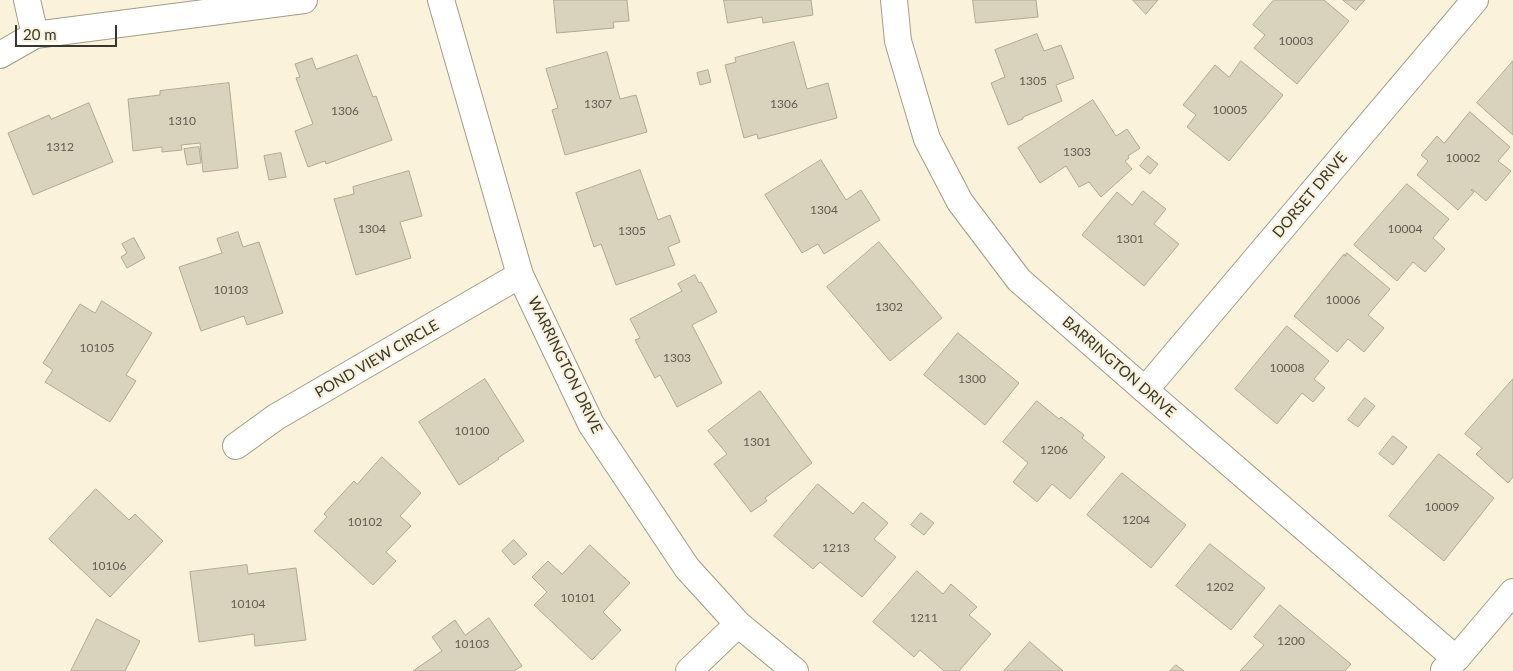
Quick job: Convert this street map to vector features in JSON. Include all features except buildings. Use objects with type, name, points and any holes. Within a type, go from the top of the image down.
[{"type":"street","points":[[27,0],[34,35]]},
{"type":"street","points":[[0,55],[34,35],[304,0]]},
{"type":"street","name":"WARRINGTON DRIVE","points":[[441,0],[520,275],[591,424],[687,568],[738,624],[795,671]]},
{"type":"street","name":"BARRINGTON DRIVE","points":[[894,0],[898,41],[927,139],[960,202],[1020,280],[1145,390],[1449,665]]},
{"type":"street","name":"DORSET DRIVE","points":[[1145,390],[1475,0]]},
{"type":"street","name":"POND VIEW CIRCLE","points":[[236,446],[276,417],[520,275]]},
{"type":"street","points":[[1449,665],[1513,592]]},
{"type":"street","points":[[689,671],[738,624]]}]
